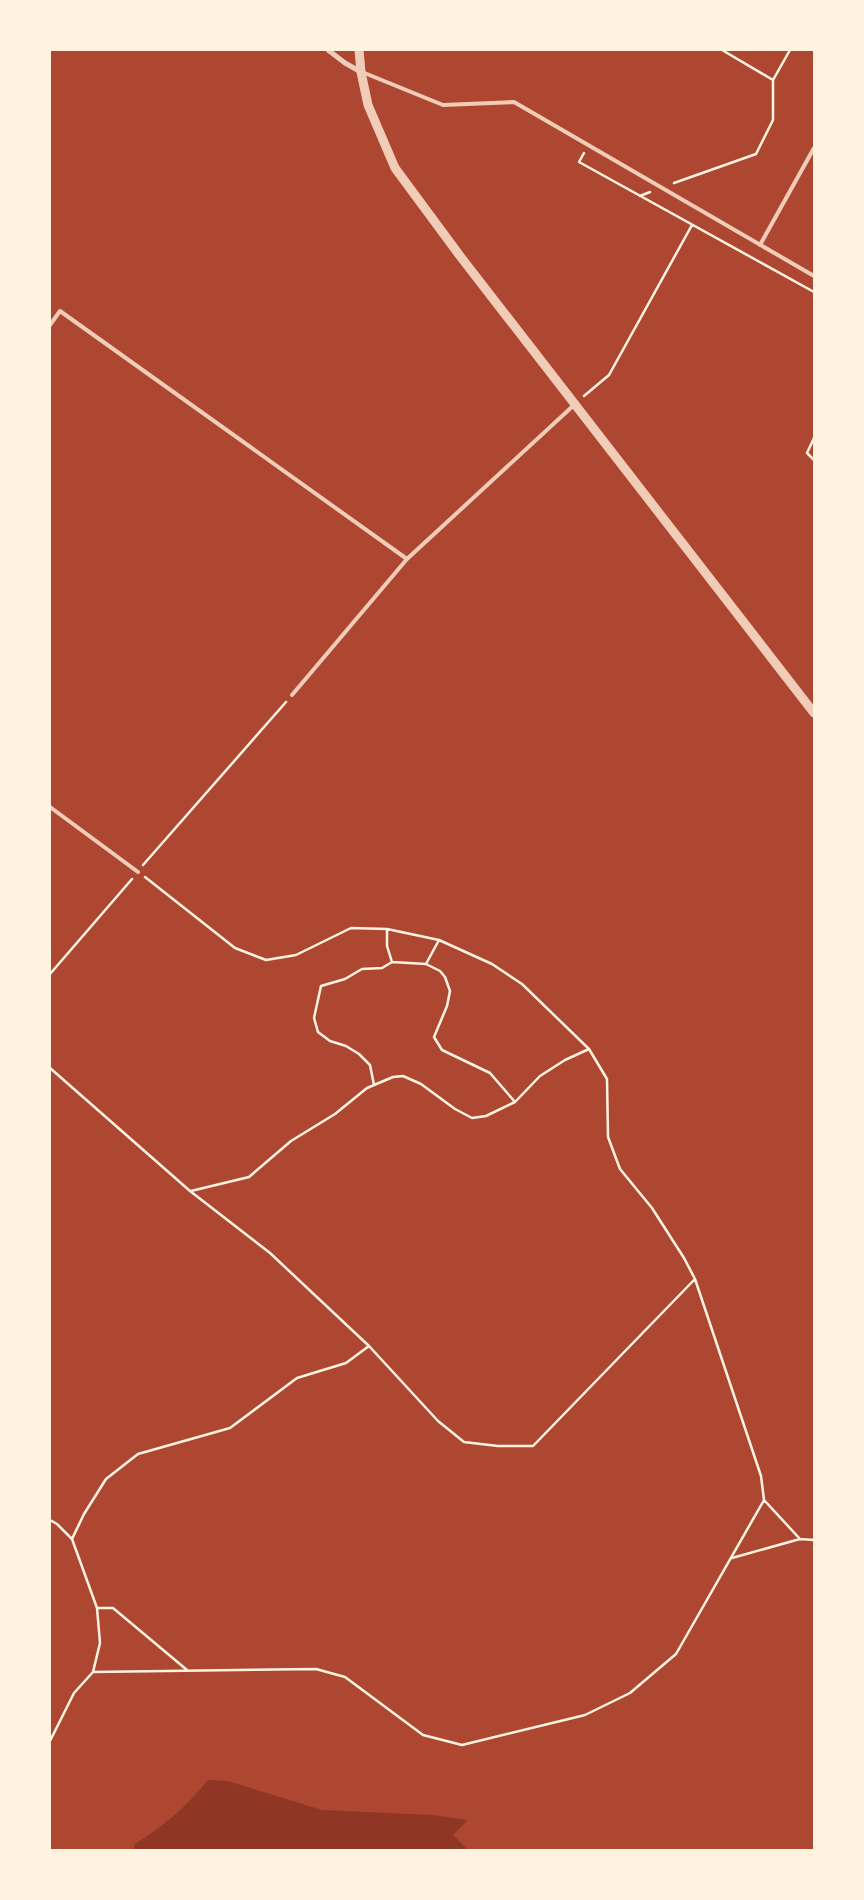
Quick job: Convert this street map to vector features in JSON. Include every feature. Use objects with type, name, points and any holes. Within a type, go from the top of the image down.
[{"type":"street","points":[[328,50],[361,72]]},
{"type":"street","points":[[359,50],[361,72],[368,105],[396,168],[460,256],[814,713]]},
{"type":"lane","points":[[361,72],[443,105],[514,102],[814,276]]},
{"type":"lane","points":[[760,245],[814,148]]},
{"type":"lane","points":[[50,325],[60,311],[407,559]]},
{"type":"lane","points":[[292,695],[407,559],[575,404]]},
{"type":"lane","points":[[50,807],[138,872]]},
{"type":"path","points":[[722,50],[772,80]]},
{"type":"path","points":[[640,196],[756,154],[773,120],[772,80],[790,50]]},
{"type":"path","points":[[588,145],[579,162],[814,292]]},
{"type":"path","points":[[575,404],[609,375],[692,225]]},
{"type":"path","points":[[814,438],[807,453],[814,460]]},
{"type":"path","points":[[50,974],[292,695]]},
{"type":"path","points":[[138,872],[236,948],[266,960],[296,955],[351,928],[387,929],[440,940],[492,964],[522,984],[590,1050],[607,1079],[608,1137],[620,1169],[652,1208],[695,1279],[761,1476],[764,1500],[800,1539]]},
{"type":"path","points":[[387,929],[386,946],[392,962]]},
{"type":"path","points":[[426,964],[440,940]]},
{"type":"path","points":[[374,1085],[370,1065],[359,1054],[346,1046],[330,1041],[318,1032],[314,1018],[322,986],[344,979],[362,969],[382,968],[392,962],[426,964],[440,971],[445,977],[450,991],[447,1006],[434,1037],[437,1044],[442,1050],[490,1073],[515,1102]]},
{"type":"path","points":[[190,1191],[249,1177],[291,1141],[335,1114],[368,1088],[393,1077],[403,1076],[421,1084],[472,1118],[486,1116],[515,1102],[540,1076],[565,1060],[590,1050]]},
{"type":"path","points":[[50,1068],[190,1191],[270,1253],[369,1346],[438,1422],[464,1442],[498,1446],[533,1446],[695,1279]]},
{"type":"path","points":[[72,1539],[84,1514],[106,1479],[138,1454],[230,1428],[297,1378],[346,1363],[369,1346]]},
{"type":"path","points":[[93,1672],[316,1670],[345,1677],[423,1735],[462,1745],[585,1715],[630,1693],[676,1654],[764,1500]]},
{"type":"path","points":[[50,1520],[57,1524],[72,1539],[97,1608],[100,1643],[93,1672],[74,1693],[50,1740]]},
{"type":"path","points":[[732,1558],[800,1539],[814,1540]]},
{"type":"path","points":[[97,1608],[114,1608],[188,1671]]},
{"type":"shaded area","points":[[50,50],[814,50],[814,1850],[50,1850]]},
{"type":"shaded area","points":[[208,1780],[228,1781],[322,1810],[433,1815],[468,1820],[453,1835],[468,1850],[133,1850],[135,1844],[175,1815]]}]
